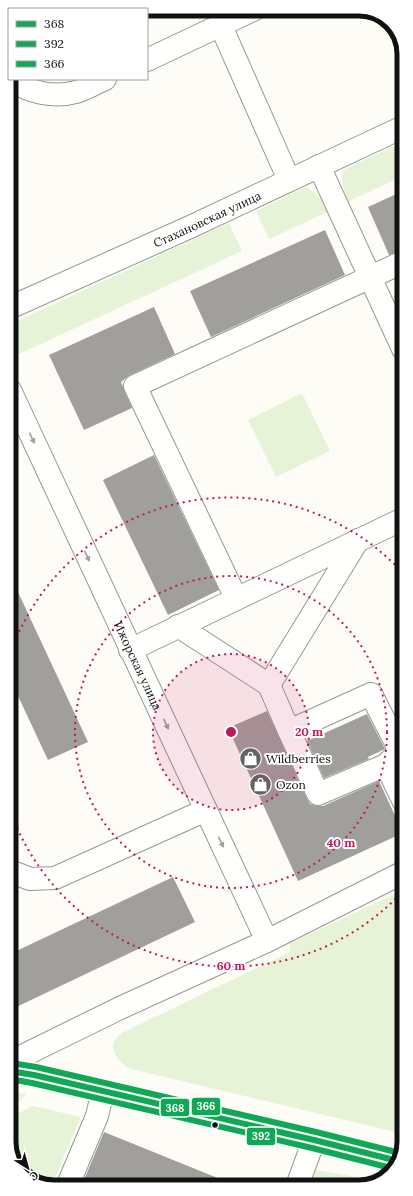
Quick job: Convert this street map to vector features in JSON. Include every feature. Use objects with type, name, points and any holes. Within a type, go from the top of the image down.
[{"type":"street","points":[[148,60],[241,16]]},
{"type":"street","points":[[222,26],[289,180]]},
{"type":"street","points":[[16,83],[35,92],[56,94],[76,92],[103,80]]},
{"type":"street","name":"Стахановская улица","points":[[16,305],[190,227],[397,129]]},
{"type":"street","points":[[319,166],[397,336]]},
{"type":"street","points":[[236,598],[135,386],[397,265]]},
{"type":"street","name":"Ижорская улица","points":[[16,403],[267,941]]},
{"type":"street","points":[[130,650],[397,522]]},
{"type":"street","points":[[269,686],[358,540]]},
{"type":"street","points":[[178,626],[269,686],[289,731],[318,794],[396,755],[371,694],[289,731]]},
{"type":"street","points":[[16,873],[30,879],[54,878],[206,810]]},
{"type":"street","points":[[16,1059],[118,1009],[267,941],[397,875]]},
{"type":"street","points":[[16,1072],[314,1140],[393,1160]]},
{"type":"street","points":[[70,1180],[97,1116],[103,1091]]},
{"type":"street","points":[[299,1180],[314,1140]]},
{"type":"green space","points":[[397,145],[397,179],[347,202],[342,179],[343,170]]},
{"type":"green space","points":[[306,187],[325,203],[330,211],[269,239],[256,211]]},
{"type":"green space","points":[[229,223],[242,251],[17,355],[16,322]]},
{"type":"green space","points":[[302,393],[330,451],[276,477],[248,420]]},
{"type":"green space","points":[[397,893],[397,1132],[131,1069],[124,1065],[115,1055],[113,1046],[114,1042],[120,1035],[290,952],[290,943]]},
{"type":"green space","points":[[16,1093],[26,1094],[21,1100],[16,1102]]},
{"type":"green space","points":[[33,1106],[81,1117],[54,1180],[44,1179],[35,1175],[22,1163],[16,1147],[16,1114]]},
{"type":"green space","points":[[316,1170],[367,1179],[364,1180],[313,1180]]},
{"type":"building","points":[[397,194],[397,252],[389,255],[368,207]]},
{"type":"building","points":[[325,230],[345,275],[211,337],[190,291]]},
{"type":"building","points":[[154,307],[175,354],[130,375],[121,382],[132,408],[84,430],[49,355]]},
{"type":"building","points":[[154,455],[219,590],[168,615],[103,480]]},
{"type":"building","points":[[16,588],[88,742],[48,760],[16,692]]},
{"type":"building","points":[[267,711],[310,804],[323,806],[379,781],[397,820],[397,836],[298,881],[228,728]]},
{"type":"building","points":[[367,714],[385,749],[368,757],[369,759],[324,778],[307,741]]},
{"type":"building","points":[[173,877],[195,922],[16,1007],[16,951]]},
{"type":"building","points":[[104,1132],[223,1180],[84,1180]]},
{"type":"transit line","name":"366","points":[[16,1064],[36,1067],[395,1152]]},
{"type":"transit line","name":"368","points":[[16,1072],[314,1140],[393,1160]]},
{"type":"transit line","name":"392","points":[[16,1080],[312,1148],[387,1167]]},
{"type":"place","name":"Wildberries","points":[[251,758]]},
{"type":"place","name":"Ozon","points":[[261,784]]}]
